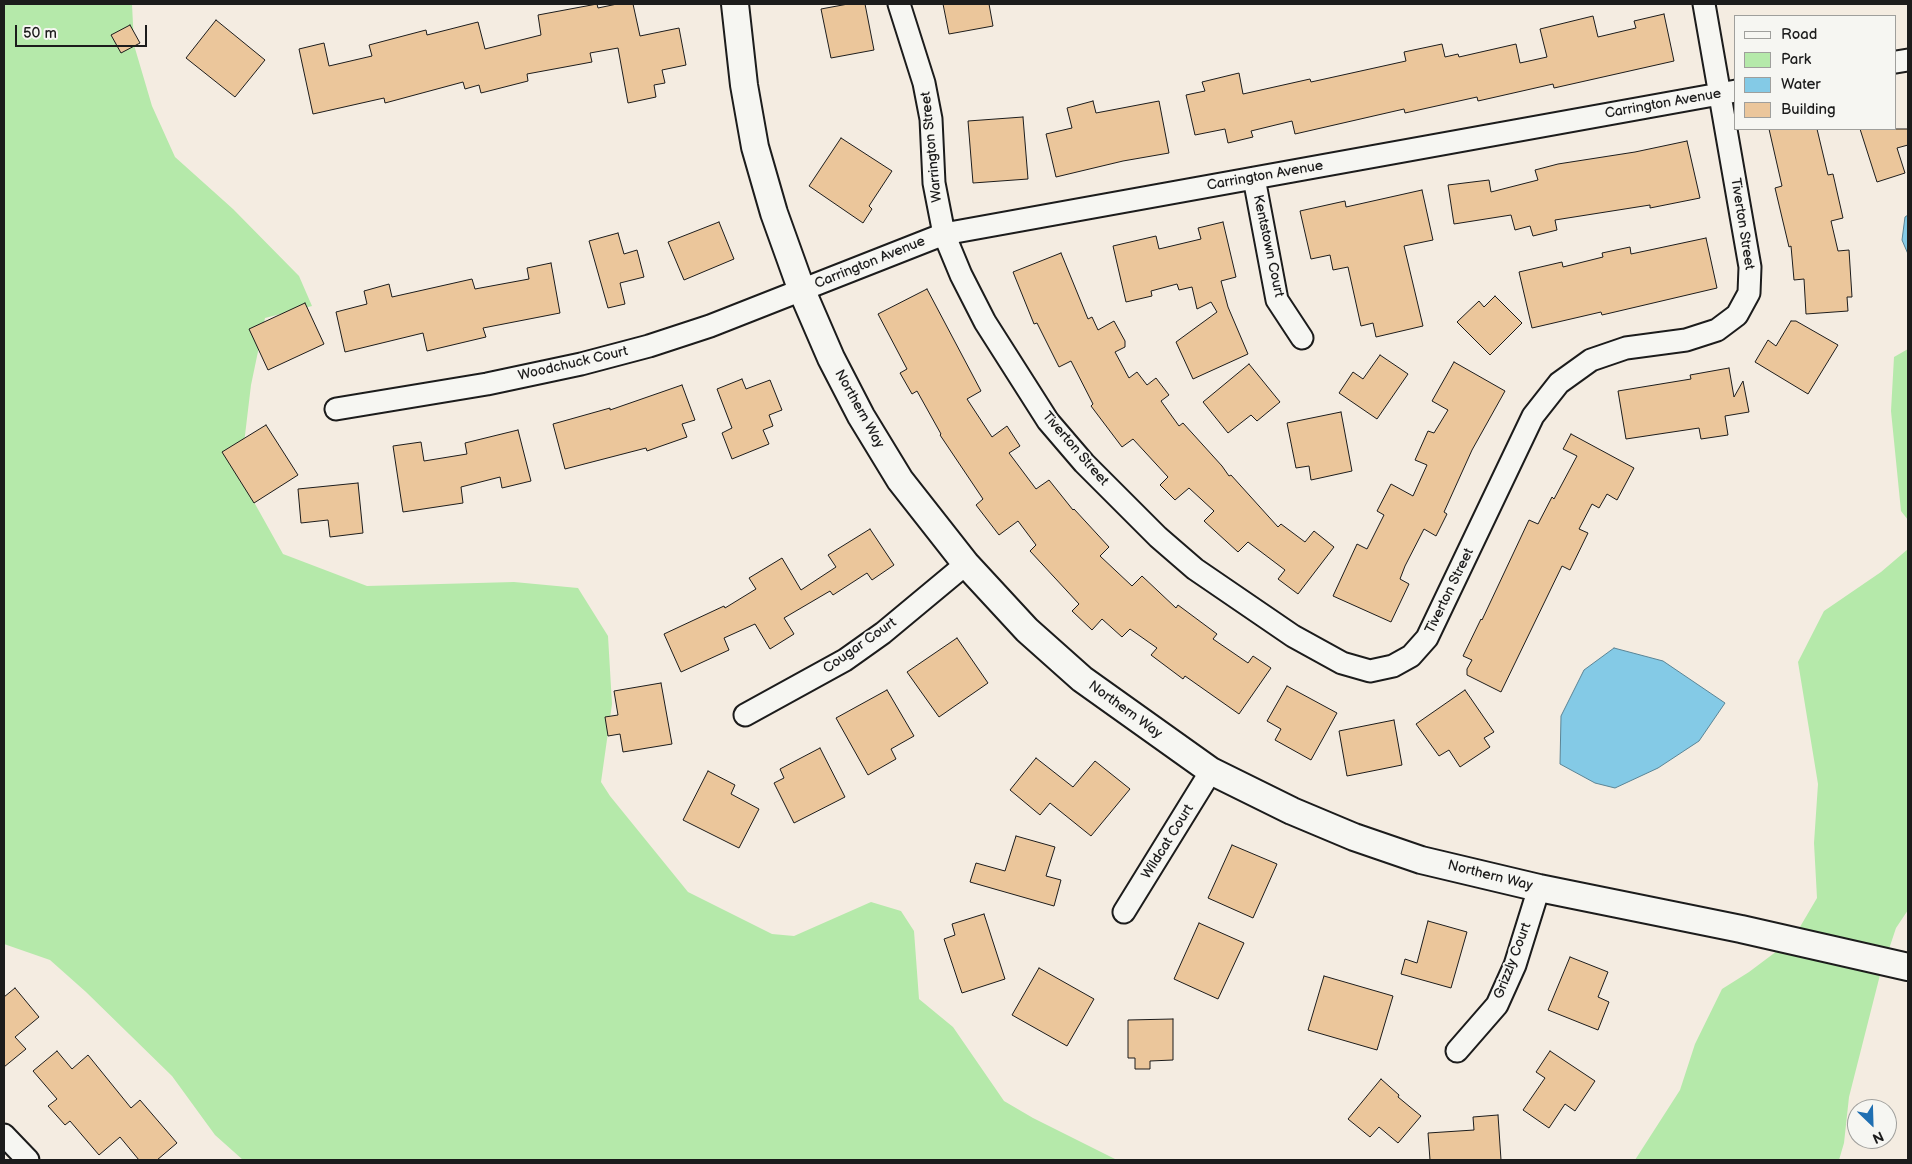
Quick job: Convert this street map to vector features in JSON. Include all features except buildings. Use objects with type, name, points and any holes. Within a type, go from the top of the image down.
[{"type":"street","name":"Northern Way","points":[[735,4],[744,85],[755,148],[774,214],[802,291],[831,358],[861,416],[900,480],[966,564],[1027,630],[1082,679],[1211,771],[1292,811],[1354,838],[1421,860],[1539,888],[1782,938],[1908,967]]},
{"type":"street","name":"Warrington Street","points":[[899,4],[924,83],[931,119],[934,183],[944,234]]},
{"type":"street","name":"Tiverton Street","points":[[944,234],[961,275],[985,322],[1048,420],[1084,463],[1158,537],[1195,569],[1293,636],[1342,663],[1370,671],[1393,666],[1411,656],[1427,638],[1533,416],[1559,383],[1591,360],[1626,348],[1686,340],[1717,330],[1737,315],[1749,293],[1750,267],[1728,92],[1704,4]]},
{"type":"street","name":"Carrington Avenue","points":[[802,291],[944,234],[1728,92]]},
{"type":"street","name":"Kentstown Court","points":[[1254,178],[1277,300],[1302,338]]},
{"type":"street","name":"Woodchuck Court","points":[[336,408],[487,384],[581,364],[649,346],[710,326],[802,291]]},
{"type":"street","name":"Cougar Court","points":[[745,715],[845,660],[883,633],[966,564]]},
{"type":"street","name":"Wildcat Court","points":[[1124,912],[1211,771]]},
{"type":"street","name":"Grizzly Court","points":[[1457,1051],[1497,1005],[1515,965],[1539,888]]},
{"type":"street","points":[[4,1135],[28,1160]]},
{"type":"green space","points":[[4,4],[132,4],[134,45],[152,106],[175,157],[233,209],[299,276],[312,306],[265,318],[251,385],[240,477],[283,554],[367,586],[514,582],[578,588],[608,636],[612,704],[601,782],[610,796],[688,892],[772,934],[794,936],[871,902],[901,911],[914,931],[919,999],[953,1027],[1004,1101],[1033,1118],[1117,1160],[243,1160],[215,1135],[172,1076],[86,992],[50,960],[4,944]]},
{"type":"green space","points":[[1908,349],[1908,520],[1901,511],[1891,411],[1894,357]]},
{"type":"green space","points":[[1908,549],[1908,910],[1896,928],[1888,952],[1797,932],[1817,898],[1814,843],[1818,784],[1798,662],[1824,611],[1881,572]]},
{"type":"green space","points":[[1781,948],[1881,971],[1849,1099],[1847,1099],[1844,1143],[1839,1160],[1635,1160],[1680,1090],[1695,1044],[1722,989]]},
{"type":"water","points":[[1908,215],[1908,254],[1902,240],[1905,217]]},
{"type":"water","points":[[1614,648],[1663,661],[1725,703],[1699,741],[1658,768],[1615,788],[1595,783],[1560,764],[1561,716],[1584,670]]}]
